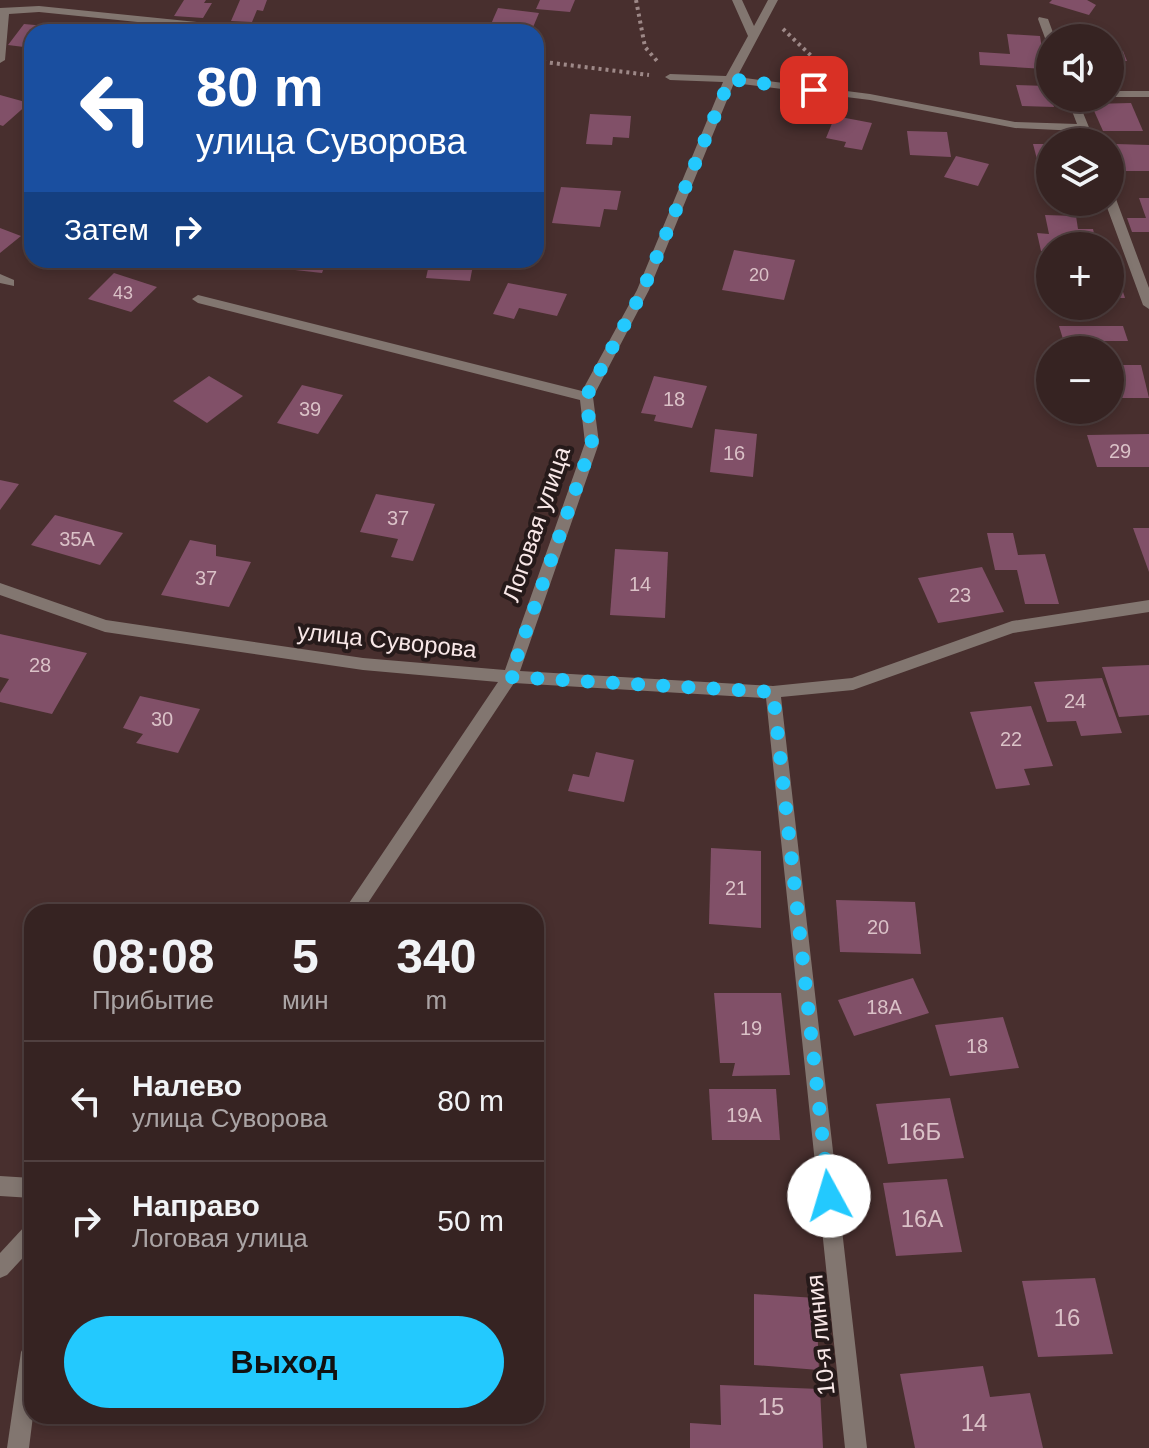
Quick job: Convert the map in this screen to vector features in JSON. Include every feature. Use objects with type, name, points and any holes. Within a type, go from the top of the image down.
[{"type":"street","points":[[75,13],[80,0]]},
{"type":"street","points":[[737,0],[754,37]]},
{"type":"street","points":[[198,299],[586,397],[643,290],[730,79],[769,7]]},
{"type":"street","points":[[0,60],[2,11],[39,9],[186,24]]},
{"type":"street","points":[[1043,19],[1045,24]]},
{"type":"street","points":[[670,77],[730,79],[870,97],[1015,125],[1083,128],[1077,112]]},
{"type":"street","points":[[1124,94],[1149,94]]},
{"type":"street","points":[[1116,216],[1149,305]]},
{"type":"street","name":"Логовая улица","points":[[357,904],[510,677],[592,443],[586,397]]},
{"type":"street","name":"улица Суворова","points":[[0,589],[105,626],[363,664],[510,677],[773,692],[853,684],[1012,627],[1149,606]]},
{"type":"street","name":"10-я линия","points":[[773,692],[856,1448]]},
{"type":"street","points":[[0,1186],[24,1188]]},
{"type":"street","points":[[0,1268],[24,1242]]},
{"type":"street","points":[[18,1448],[24,1407]]},
{"type":"path","points":[[636,0],[645,47],[670,77]]},
{"type":"path","points":[[769,7],[820,65],[870,97]]},
{"type":"path","points":[[544,62],[670,77]]},
{"type":"building","points":[[184,0],[212,3],[203,18],[174,16]]},
{"type":"building","points":[[240,0],[267,0],[263,11],[257,10],[252,22],[231,21]]},
{"type":"building","points":[[540,0],[575,0],[570,12],[536,9]]},
{"type":"building","points":[[1052,0],[1087,0],[1096,5],[1089,15],[1049,3]]},
{"type":"building","points":[[498,8],[539,13],[534,24],[491,24]]},
{"type":"building","points":[[24,24],[24,47],[8,45]]},
{"type":"building","points":[[1007,34],[1036,36],[1036,68],[980,65],[979,52],[1010,54]]},
{"type":"building","points":[[1016,85],[1036,86],[1036,106],[1022,106]]},
{"type":"building","points":[[0,95],[24,102],[24,107],[3,126],[0,125]]},
{"type":"building","points":[[1124,103],[1131,103],[1143,131],[1102,128],[1095,112],[1124,112]]},
{"type":"building","points":[[590,114],[631,116],[629,138],[613,137],[612,145],[586,144]]},
{"type":"building","points":[[835,116],[872,123],[862,150],[844,147],[846,142],[826,138]]},
{"type":"building","points":[[907,131],[947,132],[951,157],[910,155]]},
{"type":"building","points":[[1124,144],[1149,145],[1149,171],[1124,171]]},
{"type":"building","points":[[956,156],[989,164],[978,186],[944,177]]},
{"type":"building","points":[[561,187],[621,191],[617,210],[604,209],[600,227],[552,223]]},
{"type":"building","points":[[1139,198],[1149,198],[1149,232],[1132,232],[1127,218],[1146,218]]},
{"type":"building","points":[[1045,216],[1076,216],[1078,229],[1093,229],[1094,232],[1049,232]]},
{"type":"building","points":[[0,228],[21,236],[0,253]]},
{"type":"building","points":[[734,250],[795,260],[784,300],[722,290]]},
{"type":"building","points":[[286,268],[324,268],[322,273]]},
{"type":"building","points":[[428,268],[472,268],[470,281],[426,278]]},
{"type":"building","points":[[114,273],[157,287],[131,312],[88,299]]},
{"type":"building","points":[[508,283],[567,294],[557,316],[519,308],[514,319],[493,314]]},
{"type":"building","points":[[1059,326],[1123,326],[1128,341],[1124,341],[1124,336],[1062,336]]},
{"type":"building","points":[[1124,365],[1141,365],[1149,398],[1124,398]]},
{"type":"building","points":[[209,376],[243,396],[207,423],[173,401]]},
{"type":"building","points":[[654,376],[707,386],[692,428],[654,421],[656,415],[641,413]]},
{"type":"building","points":[[302,385],[343,395],[318,434],[277,423]]},
{"type":"building","points":[[715,429],[757,434],[753,477],[710,472]]},
{"type":"building","points":[[1149,434],[1149,467],[1097,467],[1087,435]]},
{"type":"building","points":[[0,480],[19,484],[0,510]]},
{"type":"building","points":[[376,494],[435,504],[413,561],[391,557],[398,539],[360,532]]},
{"type":"building","points":[[55,515],[123,533],[100,565],[31,545]]},
{"type":"building","points":[[1133,528],[1149,528],[1149,572]]},
{"type":"building","points":[[987,533],[1013,533],[1018,555],[1045,554],[1059,604],[1025,604],[1017,570],[995,570]]},
{"type":"building","points":[[190,540],[216,545],[216,556],[251,562],[229,607],[161,595]]},
{"type":"building","points":[[615,549],[668,552],[665,618],[610,615]]},
{"type":"building","points":[[982,567],[1004,612],[938,623],[918,578]]},
{"type":"building","points":[[0,634],[87,653],[52,714],[0,702],[0,693],[9,679],[0,677]]},
{"type":"building","points":[[1149,665],[1149,715],[1119,717],[1102,667]]},
{"type":"building","points":[[1102,678],[1122,733],[1081,736],[1076,721],[1047,722],[1034,682]]},
{"type":"building","points":[[140,696],[200,709],[178,753],[136,743],[143,734],[123,728]]},
{"type":"building","points":[[1031,706],[1053,766],[1024,769],[1030,785],[996,789],[970,712]]},
{"type":"building","points":[[596,752],[634,760],[624,802],[568,791],[573,774],[589,777]]},
{"type":"building","points":[[711,848],[761,851],[761,928],[709,924]]},
{"type":"building","points":[[836,900],[915,902],[921,954],[840,952]]},
{"type":"building","points":[[913,978],[929,1013],[854,1036],[838,1000]]},
{"type":"building","points":[[714,993],[781,993],[790,1075],[732,1076],[735,1063],[720,1063]]},
{"type":"building","points":[[1003,1017],[1019,1068],[950,1076],[935,1025]]},
{"type":"building","points":[[709,1089],[776,1089],[780,1140],[712,1140]]},
{"type":"building","points":[[950,1098],[964,1158],[888,1164],[876,1104]]},
{"type":"building","points":[[947,1179],[962,1252],[896,1256],[883,1183]]},
{"type":"building","points":[[1095,1278],[1113,1354],[1038,1357],[1022,1281]]},
{"type":"building","points":[[754,1294],[816,1298],[819,1370],[754,1365]]},
{"type":"building","points":[[983,1366],[990,1397],[1030,1393],[1043,1448],[915,1448],[900,1374]]},
{"type":"building","points":[[720,1385],[820,1389],[823,1448],[690,1448],[690,1423],[721,1425]]},
{"type":"route","points":[[814,90],[730,79],[643,290],[586,397],[592,443],[510,677],[773,692],[829,1196]]}]
